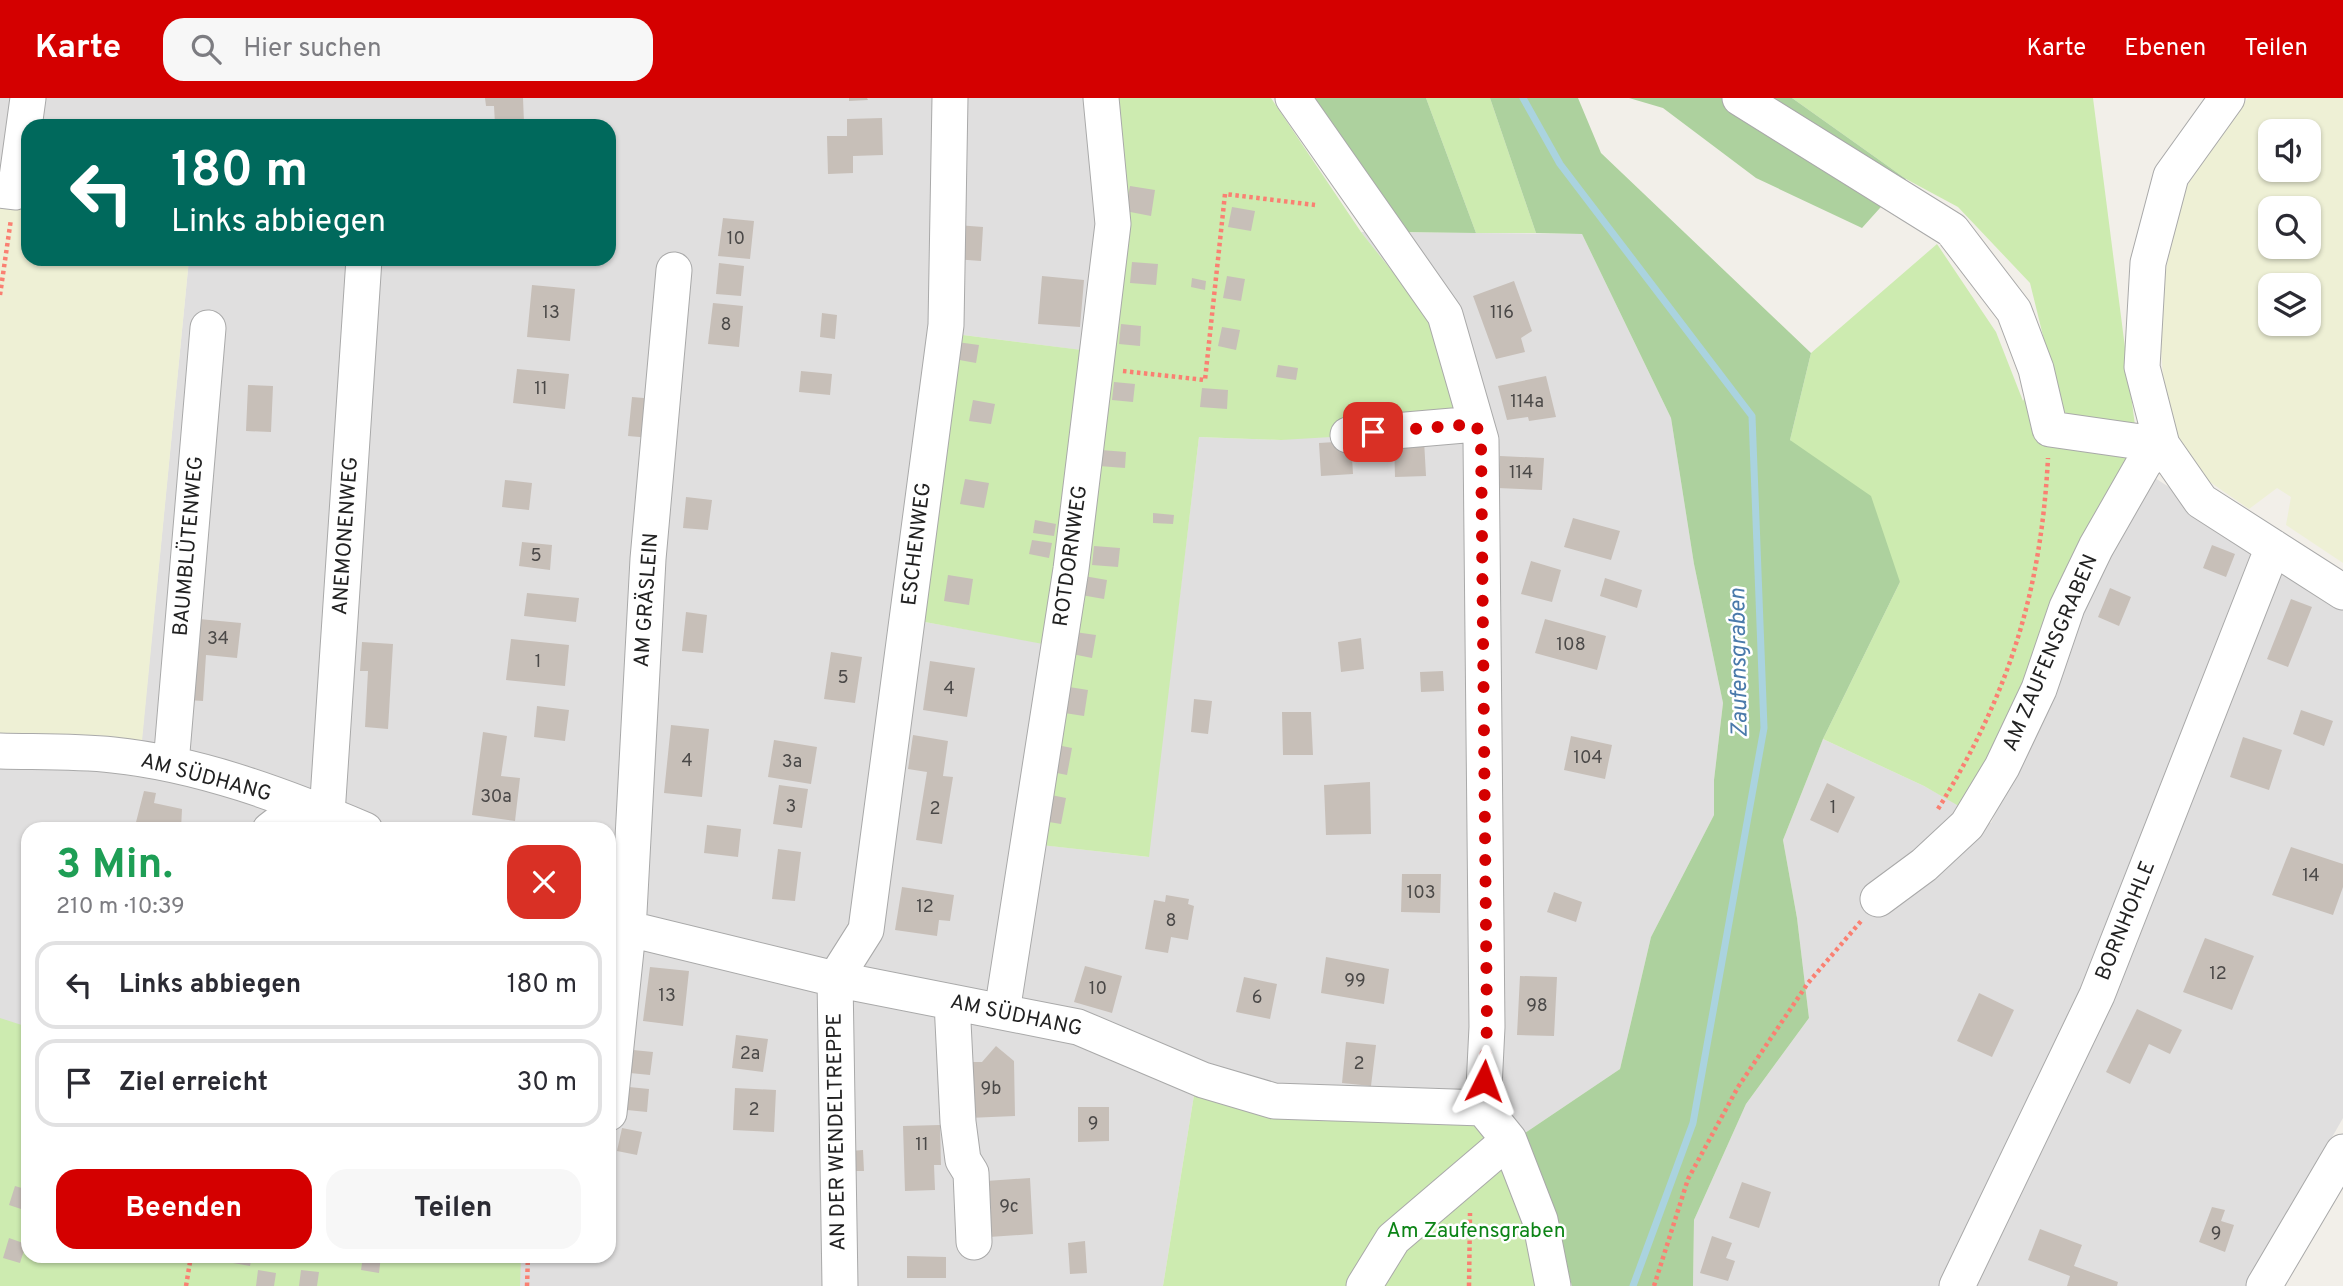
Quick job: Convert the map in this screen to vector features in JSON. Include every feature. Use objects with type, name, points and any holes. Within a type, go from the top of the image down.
[{"type":"street","points":[[23,119],[28,98]]},
{"type":"street","name":"ESCHENWEG","points":[[835,979],[866,930],[944,339],[950,98]]},
{"type":"street","name":"ROTDORNWEG","points":[[1002,1012],[1071,569],[1113,224],[1101,98]]},
{"type":"street","points":[[1293,98],[1445,315],[1476,424],[1481,454],[1487,1027],[1483,1108],[1509,1139],[1540,1220],[1553,1286]]},
{"type":"street","points":[[1740,98],[1952,230],[2014,311],[2036,369],[2050,429],[2162,445]]},
{"type":"street","points":[[2227,98],[2171,176],[2148,263],[2142,367],[2162,445],[2201,501],[2343,592]]},
{"type":"street","points":[[7,191],[21,129]]},
{"type":"street","name":"ANEMONENWEG","points":[[314,810],[363,266]]},
{"type":"street","name":"AM GRÄSLEIN","points":[[619,927],[674,270]]},
{"type":"street","name":"BAUMBLÜTENWEG","points":[[171,764],[208,328]]},
{"type":"street","points":[[1348,435],[1476,424]]},
{"type":"street","name":"AM ZAUFENSGRABEN","points":[[1878,899],[1924,865],[1967,825],[2002,767],[2039,689],[2067,607],[2096,547],[2144,463],[2162,445]]},
{"type":"street","name":"BORNHOHLE","points":[[1957,1286],[2097,995],[2273,547]]},
{"type":"street","name":"AM SÜDHANG","points":[[0,751],[112,755],[171,764],[345,822]]},
{"type":"street","points":[[288,822],[314,810]]},
{"type":"street","points":[[616,983],[619,927]]},
{"type":"street","name":"AM SÜDHANG","points":[[619,927],[835,979],[1078,1027],[1203,1080],[1274,1101],[1483,1108]]},
{"type":"street","name":"AN DER WENDELTREPPE","points":[[835,979],[840,1286]]},
{"type":"street","points":[[952,1002],[958,1122],[963,1160],[971,1173],[974,1242]]},
{"type":"street","points":[[1364,1286],[1393,1239],[1509,1139]]},
{"type":"street","points":[[2264,1286],[2343,1152]]},
{"type":"path","points":[[0,295],[7,191]]},
{"type":"path","points":[[1096,368],[1205,380],[1225,194],[1315,205]]},
{"type":"path","points":[[1469,1286],[1470,1173]]},
{"type":"path","points":[[186,1286],[190,1263]]},
{"type":"path","points":[[527,1286],[528,1263]]},
{"type":"shaded area","points":[[0,98],[1096,98],[1096,352],[955,334],[925,622],[1043,643],[1015,842],[1148,857],[1199,437],[1281,440],[1438,329],[1361,232],[1582,234],[1671,418],[1694,564],[1723,703],[1714,780],[1714,815],[1651,937],[1620,1069],[1525,1133],[1195,1089],[1163,1286],[0,1286],[0,755],[138,777],[188,266],[616,266],[616,119],[21,119],[21,205],[0,202]]},
{"type":"shaded area","points":[[2155,478],[2343,600],[2343,1118],[2247,1286],[1693,1286],[1694,1220],[1746,1104],[1809,1018],[1797,918],[1783,840],[1823,739],[1924,786],[1991,823],[2058,675],[2091,572]]},
{"type":"green space","points":[[1111,98],[1271,98],[1361,232],[1438,329],[1465,429],[1281,440],[1199,437],[1149,857],[1014,842],[1043,644],[925,622],[955,334],[1114,354]]},
{"type":"green space","points":[[1307,98],[1426,98],[1476,233],[1398,232]]},
{"type":"green space","points":[[1426,98],[1490,98],[1536,233],[1476,233]]},
{"type":"green space","points":[[1490,98],[1578,98],[1601,153],[1811,353],[1790,440],[1871,496],[1900,582],[1823,739],[1783,840],[1797,918],[1809,1018],[1746,1104],[1694,1220],[1693,1286],[1572,1286],[1525,1133],[1620,1069],[1651,937],[1714,815],[1714,780],[1723,703],[1694,564],[1671,418],[1582,234],[1536,233]]},
{"type":"green space","points":[[1629,98],[1792,98],[1906,179],[1862,228],[1756,178],[1663,108]]},
{"type":"green space","points":[[1792,98],[2093,98],[2138,449],[2012,727],[1964,809],[1924,786],[1823,739],[1900,582],[1790,440],[1811,353],[1937,244],[1996,332],[2023,401],[2047,352],[2030,283],[1958,207],[1906,179]]},
{"type":"green space","points":[[2248,98],[2343,98],[2343,563],[2286,525],[2291,497],[2277,488],[2249,509],[2194,471],[2166,414],[2158,311],[2180,198],[2205,156]]},
{"type":"green space","points":[[0,202],[21,205],[21,266],[188,266],[142,741],[97,735],[0,739]]},
{"type":"green space","points":[[0,1018],[21,1025],[21,1263],[521,1263],[520,1286],[0,1286]]},
{"type":"green space","name":"Am Zaufensgraben","points":[[1195,1089],[1482,1122],[1501,1143],[1542,1286],[1163,1286]]},
{"type":"building","points":[[485,98],[523,98],[524,119],[495,119],[494,106],[486,106]]},
{"type":"building","points":[[849,98],[867,98],[868,100],[849,101]]},
{"type":"building","points":[[882,118],[883,155],[853,156],[853,173],[828,174],[827,136],[847,136],[847,119]]},
{"type":"building","points":[[1130,186],[1155,190],[1151,216],[1125,211]]},
{"type":"building","points":[[1232,207],[1255,211],[1251,231],[1228,227]]},
{"type":"building","points":[[723,218],[754,221],[750,259],[718,256]]},
{"type":"building","points":[[957,225],[983,227],[981,261],[954,259]]},
{"type":"building","points":[[1132,262],[1158,264],[1156,285],[1130,283]]},
{"type":"building","points":[[719,263],[744,266],[741,296],[716,294]]},
{"type":"building","points":[[1042,276],[1084,280],[1080,327],[1038,324]]},
{"type":"building","points":[[1227,276],[1245,279],[1241,301],[1223,298]]},
{"type":"building","points":[[1192,278],[1206,281],[1205,290],[1191,287]]},
{"type":"building","points":[[1514,281],[1532,331],[1521,338],[1525,352],[1496,359],[1473,296]]},
{"type":"building","points":[[532,285],[575,289],[570,341],[527,337]]},
{"type":"building","points":[[713,303],[743,306],[739,347],[708,344]]},
{"type":"building","points":[[822,313],[837,315],[835,339],[820,337]]},
{"type":"building","points":[[1121,324],[1141,326],[1140,346],[1119,344]]},
{"type":"building","points":[[1222,327],[1240,330],[1236,350],[1218,346]]},
{"type":"building","points":[[957,342],[979,345],[976,363],[954,359]]},
{"type":"building","points":[[1278,365],[1298,368],[1296,380],[1276,377]]},
{"type":"building","points":[[517,369],[569,374],[565,409],[513,403]]},
{"type":"building","points":[[801,371],[832,374],[830,395],[799,392]]},
{"type":"building","points":[[1546,376],[1556,417],[1529,421],[1528,417],[1507,420],[1498,386]]},
{"type":"building","points":[[1114,382],[1135,384],[1133,402],[1112,400]]},
{"type":"building","points":[[248,385],[273,386],[271,432],[246,431]]},
{"type":"building","points":[[1202,388],[1228,390],[1227,409],[1200,407]]},
{"type":"building","points":[[632,397],[655,399],[651,438],[628,436]]},
{"type":"building","points":[[973,400],[995,404],[991,424],[969,421]]},
{"type":"building","points":[[1424,440],[1426,476],[1395,477],[1394,441]]},
{"type":"building","points":[[1351,441],[1353,474],[1321,476],[1319,443]]},
{"type":"building","points":[[1101,450],[1126,452],[1125,468],[1099,466]]},
{"type":"building","points":[[1500,456],[1544,458],[1542,490],[1498,488]]},
{"type":"building","points":[[965,479],[989,483],[984,508],[960,504]]},
{"type":"building","points":[[505,480],[532,483],[529,510],[502,507]]},
{"type":"building","points":[[686,497],[712,500],[708,530],[683,528]]},
{"type":"building","points":[[1153,513],[1174,515],[1173,524],[1153,523]]},
{"type":"building","points":[[1573,518],[1620,531],[1611,560],[1564,547]]},
{"type":"building","points":[[1035,520],[1056,524],[1054,536],[1033,533]]},
{"type":"building","points":[[1032,540],[1052,543],[1049,558],[1029,554]]},
{"type":"building","points":[[522,542],[552,545],[550,570],[519,566]]},
{"type":"building","points":[[2212,545],[2235,554],[2226,577],[2203,568]]},
{"type":"building","points":[[1094,546],[1120,548],[1118,567],[1092,565]]},
{"type":"building","points":[[1531,561],[1561,570],[1552,602],[1521,594]]},
{"type":"building","points":[[948,575],[973,579],[969,605],[944,601]]},
{"type":"building","points":[[1084,576],[1107,580],[1104,599],[1081,595]]},
{"type":"building","points":[[1605,578],[1642,590],[1637,608],[1600,596]]},
{"type":"building","points":[[2110,588],[2131,597],[2119,626],[2098,617]]},
{"type":"building","points":[[527,593],[579,598],[576,622],[524,616]]},
{"type":"building","points":[[2291,599],[2312,607],[2288,667],[2267,659]]},
{"type":"building","points":[[686,612],[707,615],[703,653],[682,651]]},
{"type":"building","points":[[199,619],[241,623],[237,658],[206,655],[203,701],[188,700]]},
{"type":"building","points":[[1545,619],[1606,636],[1597,670],[1535,653]]},
{"type":"building","points":[[1075,632],[1096,635],[1092,658],[1072,654]]},
{"type":"building","points":[[1361,638],[1364,669],[1341,672],[1338,642]]},
{"type":"building","points":[[511,639],[569,645],[565,686],[506,680]]},
{"type":"building","points":[[362,642],[393,644],[388,729],[365,727],[368,671],[360,671]]},
{"type":"building","points":[[831,652],[862,657],[855,703],[824,699]]},
{"type":"building","points":[[930,661],[975,668],[967,717],[923,710]]},
{"type":"building","points":[[1443,671],[1444,691],[1421,692],[1420,672]]},
{"type":"building","points":[[1063,686],[1088,690],[1084,716],[1058,712]]},
{"type":"building","points":[[1194,699],[1212,701],[1208,734],[1191,732]]},
{"type":"building","points":[[537,706],[569,710],[565,741],[534,737]]},
{"type":"building","points":[[2301,710],[2333,721],[2324,746],[2293,734]]},
{"type":"building","points":[[1282,712],[1311,712],[1313,755],[1283,755]]},
{"type":"building","points":[[671,725],[709,729],[702,797],[664,793]]},
{"type":"building","points":[[483,732],[507,736],[501,776],[520,778],[515,821],[472,815]]},
{"type":"building","points":[[913,735],[948,741],[943,776],[953,777],[942,844],[916,840],[927,772],[908,769]]},
{"type":"building","points":[[1571,736],[1612,745],[1605,779],[1564,770]]},
{"type":"building","points":[[2243,737],[2282,750],[2269,790],[2230,777]]},
{"type":"building","points":[[774,740],[817,747],[811,784],[768,777]]},
{"type":"building","points":[[1052,744],[1072,748],[1067,775],[1047,771]]},
{"type":"building","points":[[1370,782],[1371,834],[1326,835],[1324,785]]},
{"type":"building","points":[[1827,783],[1855,797],[1838,833],[1810,820]]},
{"type":"building","points":[[779,785],[808,789],[802,828],[773,824]]},
{"type":"building","points":[[144,791],[156,793],[154,803],[182,809],[181,822],[136,822]]},
{"type":"building","points":[[1041,793],[1066,798],[1061,824],[1037,820]]},
{"type":"building","points":[[707,825],[741,829],[738,857],[704,853]]},
{"type":"building","points":[[2291,847],[2343,864],[2343,887],[2333,915],[2272,895]]},
{"type":"building","points":[[778,849],[801,852],[795,901],[772,899]]},
{"type":"building","points":[[1402,874],[1441,874],[1440,913],[1401,912]]},
{"type":"building","points":[[902,887],[954,895],[950,921],[939,920],[937,936],[895,930]]},
{"type":"building","points":[[1554,892],[1582,902],[1576,922],[1547,912]]},
{"type":"building","points":[[1166,895],[1189,899],[1188,904],[1194,906],[1188,940],[1171,937],[1168,953],[1145,949],[1154,900],[1165,902]]},
{"type":"building","points":[[2205,938],[2254,956],[2232,1010],[2183,992]]},
{"type":"building","points":[[1326,957],[1389,969],[1384,1004],[1321,993]]},
{"type":"building","points":[[1085,966],[1122,976],[1112,1013],[1074,1002]]},
{"type":"building","points":[[650,967],[689,971],[683,1026],[643,1021]]},
{"type":"building","points":[[1520,976],[1557,977],[1554,1036],[1517,1035]]},
{"type":"building","points":[[1244,977],[1277,984],[1270,1019],[1236,1012]]},
{"type":"building","points":[[1979,993],[2014,1010],[1992,1057],[1957,1041]]},
{"type":"building","points":[[2137,1009],[2182,1030],[2170,1054],[2149,1044],[2130,1084],[2106,1072]]},
{"type":"building","points":[[736,1035],[768,1039],[763,1072],[732,1068]]},
{"type":"building","points":[[1346,1042],[1376,1045],[1371,1086],[1342,1083]]},
{"type":"building","points":[[996,1046],[1014,1061],[1015,1116],[968,1118],[966,1062],[982,1062]]},
{"type":"building","points":[[633,1050],[653,1052],[650,1075],[630,1073]]},
{"type":"building","points":[[629,1087],[649,1089],[647,1112],[627,1110]]},
{"type":"building","points":[[735,1088],[776,1090],[774,1132],[733,1130]]},
{"type":"building","points":[[1078,1107],[1109,1107],[1109,1141],[1078,1142]]},
{"type":"building","points":[[940,1125],[941,1165],[934,1165],[935,1190],[905,1191],[903,1126]]},
{"type":"building","points":[[622,1128],[642,1132],[637,1155],[617,1151]]},
{"type":"building","points":[[863,1150],[864,1171],[851,1171],[850,1151]]},
{"type":"building","points":[[1030,1178],[1033,1234],[989,1237],[986,1181]]},
{"type":"building","points":[[1742,1182],[1771,1192],[1759,1228],[1729,1218]]},
{"type":"building","points":[[15,1186],[21,1188],[21,1209],[9,1205]]},
{"type":"building","points":[[2212,1207],[2225,1210],[2221,1221],[2234,1225],[2225,1252],[2199,1242]]},
{"type":"building","points":[[2040,1229],[2082,1245],[2074,1266],[2118,1282],[2117,1286],[2067,1286],[2070,1276],[2028,1260]]},
{"type":"building","points":[[1712,1236],[1732,1243],[1726,1258],[1735,1261],[1728,1281],[1700,1273]]},
{"type":"building","points":[[9,1238],[21,1242],[20,1263],[3,1258]]},
{"type":"building","points":[[1085,1241],[1087,1273],[1070,1274],[1068,1243]]},
{"type":"building","points":[[907,1256],[946,1257],[946,1278],[907,1278]]},
{"type":"building","points":[[362,1263],[380,1263],[379,1273],[361,1270]]},
{"type":"building","points":[[258,1270],[276,1273],[274,1286],[256,1286]]},
{"type":"building","points":[[301,1270],[319,1272],[317,1286],[299,1286]]},
{"type":"waterway","name":"Zaufensgraben","points":[[1523,98],[1560,164],[1752,416],[1764,728],[1693,1123],[1633,1286]]},
{"type":"route","points":[[1373,432],[1476,424],[1481,440],[1487,1027],[1484,1081]]}]
